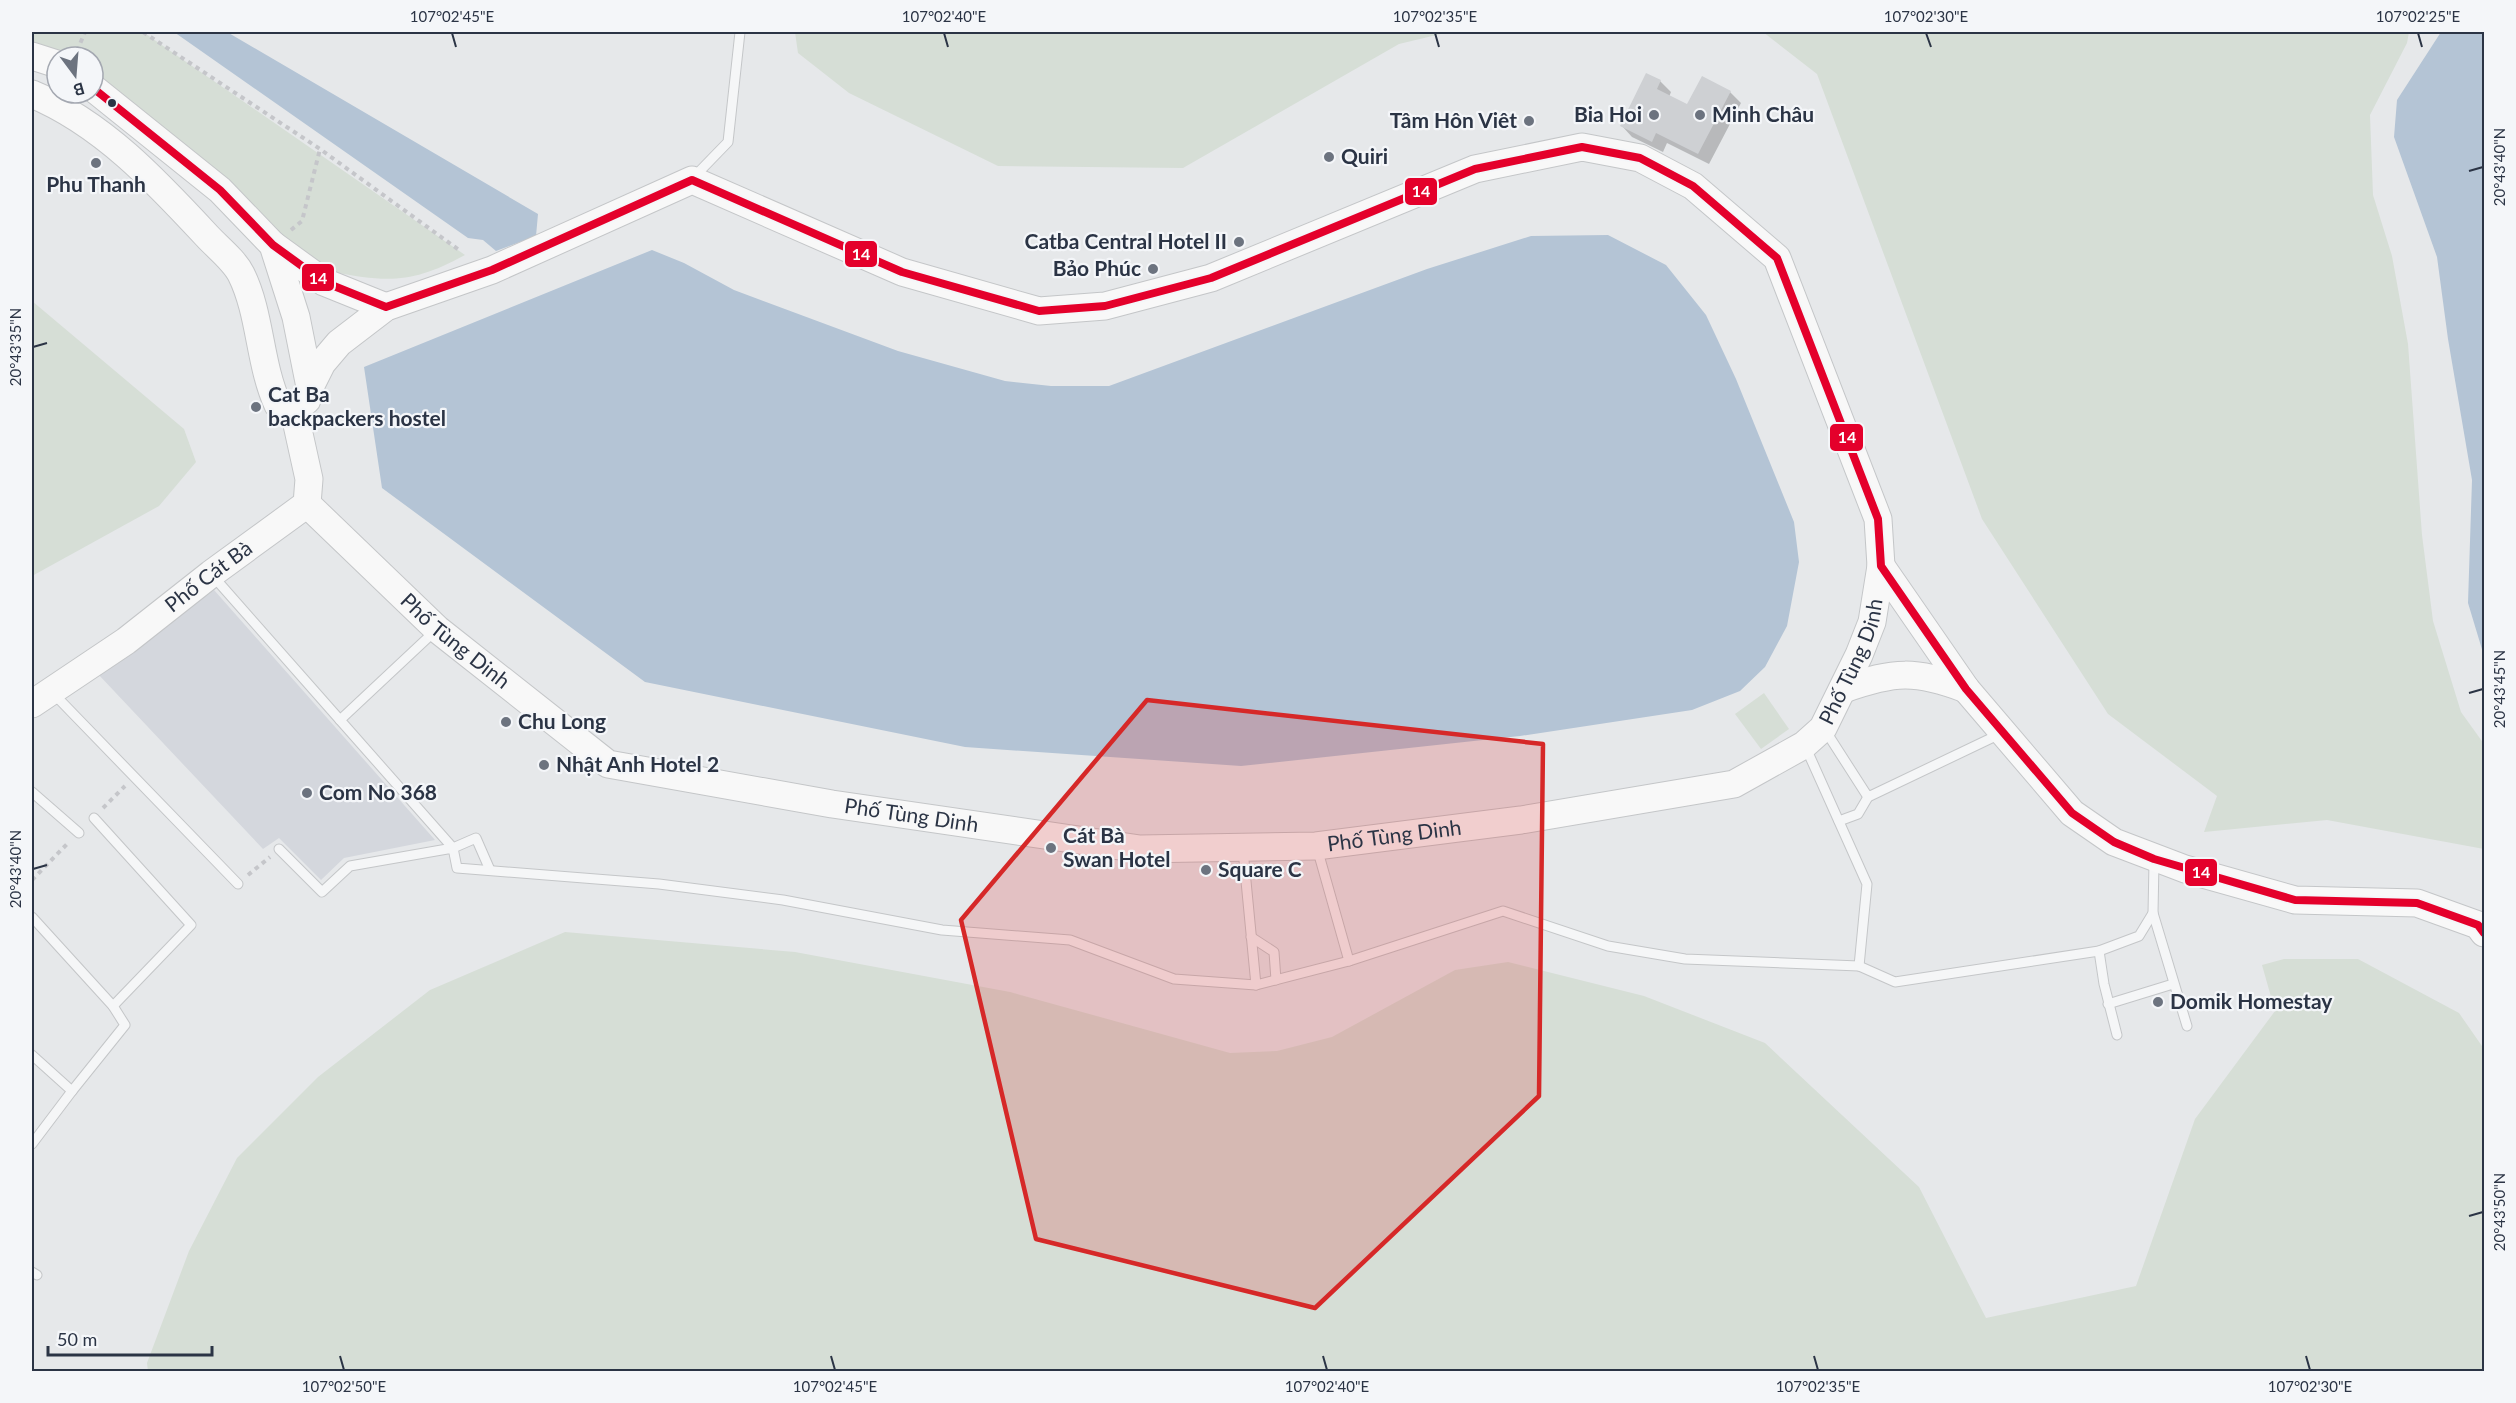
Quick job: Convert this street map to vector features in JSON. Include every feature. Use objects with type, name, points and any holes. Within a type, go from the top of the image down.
[{"type":"main road","points":[[32,94],[80,118],[157,182],[240,273],[261,337],[273,395],[278,405],[294,411]]},
{"type":"main road","points":[[105,98],[220,190],[273,245],[324,282],[386,307]]},
{"type":"main road","name":"Phố Tùng Dinh","points":[[307,504],[437,629],[608,764],[832,804],[1140,849],[1316,846],[1521,820],[1734,784],[1814,737],[1844,689],[1872,622],[1881,566],[1878,519],[1777,258],[1693,186],[1640,158],[1582,147],[1475,169],[1211,278],[1105,306],[1039,311],[902,272],[692,180]]},
{"type":"main road","points":[[294,411],[307,400],[310,387],[322,363],[339,343],[386,307],[492,270],[692,180]]},
{"type":"main road","points":[[240,273],[273,245]]},
{"type":"main road","points":[[273,245],[296,317],[310,387]]},
{"type":"main road","points":[[294,411],[309,479],[307,504]]},
{"type":"main road","name":"Phố Cát Bà","points":[[41,697],[126,641],[211,574],[307,504]]},
{"type":"main road","points":[[1881,566],[1966,689],[2072,813],[2114,842],[2154,859],[2295,900],[2417,903],[2478,925],[2484,933]]},
{"type":"main road","points":[[1844,689],[1882,676],[1911,674],[1937,678],[1966,689]]},
{"type":"lane","points":[[692,180],[728,142],[740,32]]},
{"type":"lane","points":[[211,574],[453,848],[457,868],[658,884],[783,900],[942,930],[1070,940],[1174,979],[1256,986],[1349,961],[1503,911],[1608,946],[1685,959],[1859,966],[1895,981],[2099,951],[2139,936],[2153,913]]},
{"type":"lane","points":[[340,720],[437,629]]},
{"type":"lane","points":[[41,697],[238,884]]},
{"type":"lane","points":[[1839,821],[1858,814],[1868,797],[2005,732]]},
{"type":"lane","points":[[1814,737],[1868,797]]},
{"type":"lane","points":[[1814,737],[1839,821],[1867,884],[1859,966]]},
{"type":"lane","points":[[32,792],[79,833]]},
{"type":"lane","points":[[94,818],[191,925],[114,1006]]},
{"type":"lane","points":[[279,849],[322,892],[350,866],[453,848],[476,838],[490,870]]},
{"type":"lane","points":[[1316,846],[1349,961]]},
{"type":"lane","points":[[1243,847],[1256,986]]},
{"type":"lane","points":[[2154,859],[2153,913],[2187,1026]]},
{"type":"lane","points":[[32,917],[114,1006],[125,1025],[32,1144]]},
{"type":"lane","points":[[1251,937],[1274,952],[1276,980]]},
{"type":"lane","points":[[2099,951],[2108,1004],[2117,1035]]},
{"type":"lane","points":[[2108,1004],[2173,984]]},
{"type":"lane","points":[[32,1055],[72,1091]]},
{"type":"path","points":[[143,32],[320,148],[459,249]]},
{"type":"path","points":[[273,245],[302,221],[320,148]]},
{"type":"path","points":[[238,884],[279,849]]},
{"type":"highlighted area","points":[[1147,700],[1543,744],[1539,1096],[1315,1308],[1036,1239],[961,920]]},
{"type":"shaded area","points":[[32,32],[143,32],[465,255],[416,276],[386,279],[333,272],[304,288],[105,102],[105,45],[45,45],[32,51]]},
{"type":"shaded area","points":[[795,32],[1449,32],[1399,44],[1183,168],[998,166],[849,93],[798,53]]},
{"type":"shaded area","points":[[1763,32],[2409,32],[2407,43],[2370,115],[2373,195],[2392,256],[2408,344],[2422,535],[2433,621],[2461,712],[2484,744],[2484,849],[2327,820],[2204,832],[2217,796],[2108,714],[1982,519],[1817,74]]},
{"type":"shaded area","points":[[32,301],[184,429],[196,462],[159,506],[32,576]]},
{"type":"shaded area","points":[[214,590],[435,840],[344,858],[321,880],[279,838],[263,849],[98,674]]},
{"type":"shaded area","points":[[1764,693],[1789,729],[1761,749],[1735,714]]},
{"type":"shaded area","points":[[565,932],[795,952],[1010,992],[1230,1053],[1277,1051],[1332,1037],[1455,970],[1508,962],[1644,996],[1765,1043],[1919,1187],[1986,1318],[2136,1286],[2195,1119],[2275,1011],[2262,965],[2284,959],[2358,959],[2459,1013],[2484,1049],[2484,1371],[148,1371],[147,1363],[189,1251],[237,1158],[318,1077],[430,990]]},
{"type":"water","points":[[174,32],[227,32],[538,214],[536,236],[496,251],[483,240],[468,238]]},
{"type":"water","points":[[2441,32],[2484,32],[2484,656],[2468,603],[2472,480],[2448,339],[2437,257],[2394,137],[2397,100]]},
{"type":"water","points":[[1608,235],[1666,265],[1706,315],[1736,379],[1794,522],[1799,562],[1787,626],[1765,667],[1740,691],[1692,710],[1520,736],[1241,766],[965,747],[645,682],[382,488],[364,367],[652,250],[684,263],[734,290],[898,351],[1005,381],[1051,386],[1109,386],[1427,269],[1531,236]]},
{"type":"building","points":[[1646,73],[1661,80],[1657,89],[1687,104],[1702,76],[1731,91],[1698,154],[1656,133],[1652,142],[1620,126]]},
{"type":"transit line","name":"14","points":[[105,98],[220,190],[273,245],[324,282],[386,307],[492,270],[692,180],[902,272],[1039,311],[1105,306],[1211,278],[1475,169],[1582,147],[1640,158],[1693,186],[1777,258],[1878,519],[1881,566],[1966,689],[2072,813],[2114,842],[2154,859],[2295,900],[2417,903],[2478,925],[2484,933]]},
{"type":"place","name":"Bia Hoi","points":[[1654,115]]},
{"type":"place","name":"Minh Châu","points":[[1700,115]]},
{"type":"place","name":"Tâm Hôn Viêt","points":[[1529,121]]},
{"type":"place","name":"Quiri","points":[[1329,157]]},
{"type":"place","name":"Phu Thanh","points":[[96,163]]},
{"type":"place","name":"Catba Central Hotel II","points":[[1239,242]]},
{"type":"place","name":"Bảo Phúc","points":[[1153,269]]},
{"type":"place","name":"Cat Ba backpackers hostel","points":[[256,407]]},
{"type":"place","name":"Chu Long","points":[[506,722]]},
{"type":"place","name":"Nhật Anh Hotel 2","points":[[544,765]]},
{"type":"place","name":"Com No 368","points":[[307,793]]},
{"type":"place","name":"Cát Bà Swan Hotel","points":[[1051,848]]},
{"type":"place","name":"Square C","points":[[1206,870]]},
{"type":"place","name":"Domik Homestay","points":[[2158,1002]]}]
